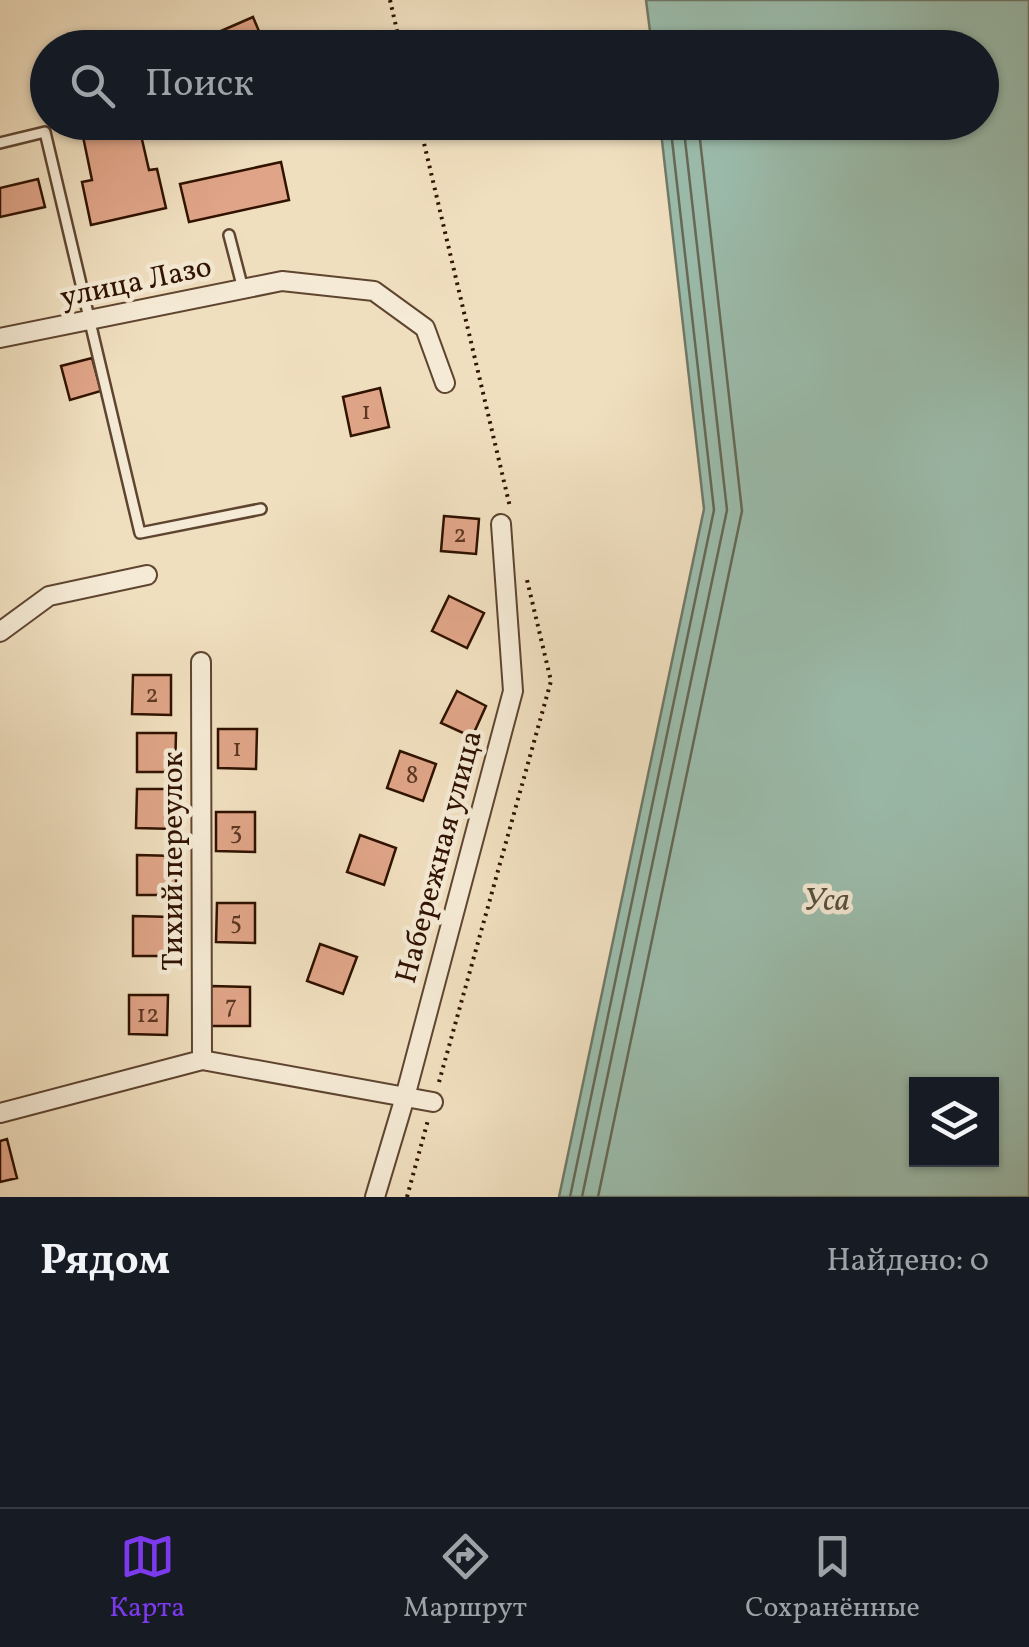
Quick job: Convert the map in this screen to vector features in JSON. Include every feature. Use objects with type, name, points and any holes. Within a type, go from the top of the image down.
[{"type":"street","name":"улица Лазо","points":[[0,338],[282,281],[374,291],[424,328],[445,383]]},
{"type":"street","name":"Набережная улица","points":[[375,1197],[512,690],[506,516]]},
{"type":"street","points":[[0,632],[49,596],[147,575]]},
{"type":"street","name":"Тихий переулок","points":[[202,662],[202,1060]]},
{"type":"street","points":[[0,1112],[202,1060],[433,1102]]},
{"type":"lane","points":[[0,143],[30,136]]},
{"type":"lane","points":[[47,140],[140,533],[261,509]]},
{"type":"lane","points":[[229,235],[243,289]]},
{"type":"path","points":[[390,0],[397,30]]},
{"type":"path","points":[[423,140],[506,516]]},
{"type":"path","points":[[407,1197],[551,681],[524,566]]},
{"type":"water","name":"Уса","points":[[646,0],[1029,0],[1029,1197],[559,1197],[704,509],[662,140],[999,140],[999,30],[650,30]]},
{"type":"building","points":[[253,17],[258,30],[223,30]]},
{"type":"building","points":[[84,140],[142,140],[149,170],[157,169],[166,208],[91,225],[82,182],[92,180]]},
{"type":"building","points":[[281,162],[289,200],[189,222],[180,184]]},
{"type":"building","points":[[38,179],[45,207],[0,217],[0,188]]},
{"type":"building","points":[[92,358],[101,391],[70,400],[61,366]]},
{"type":"building","points":[[380,388],[389,427],[351,436],[343,397]]},
{"type":"building","points":[[444,516],[479,519],[476,554],[441,551]]},
{"type":"building","points":[[449,596],[484,613],[467,648],[432,631]]},
{"type":"building","points":[[133,675],[171,675],[171,715],[132,714]]},
{"type":"building","points":[[457,691],[486,706],[472,737],[441,723]]},
{"type":"building","points":[[218,729],[257,729],[256,769],[218,768]]},
{"type":"building","points":[[137,733],[176,733],[175,772],[137,772]]},
{"type":"building","points":[[400,751],[436,764],[423,801],[387,788]]},
{"type":"building","points":[[137,789],[175,789],[175,829],[136,828]]},
{"type":"building","points":[[216,812],[255,812],[255,852],[216,851]]},
{"type":"building","points":[[360,835],[396,848],[384,885],[347,872]]},
{"type":"building","points":[[137,855],[176,856],[176,895],[137,895]]},
{"type":"building","points":[[217,903],[255,903],[255,943],[216,942]]},
{"type":"building","points":[[133,916],[172,917],[171,956],[133,956]]},
{"type":"building","points":[[320,944],[357,957],[343,994],[307,981]]},
{"type":"building","points":[[211,986],[250,987],[250,1026],[211,1026]]},
{"type":"building","points":[[129,995],[168,995],[167,1035],[129,1034]]},
{"type":"building","points":[[7,1139],[17,1178],[0,1182],[0,1141]]}]
